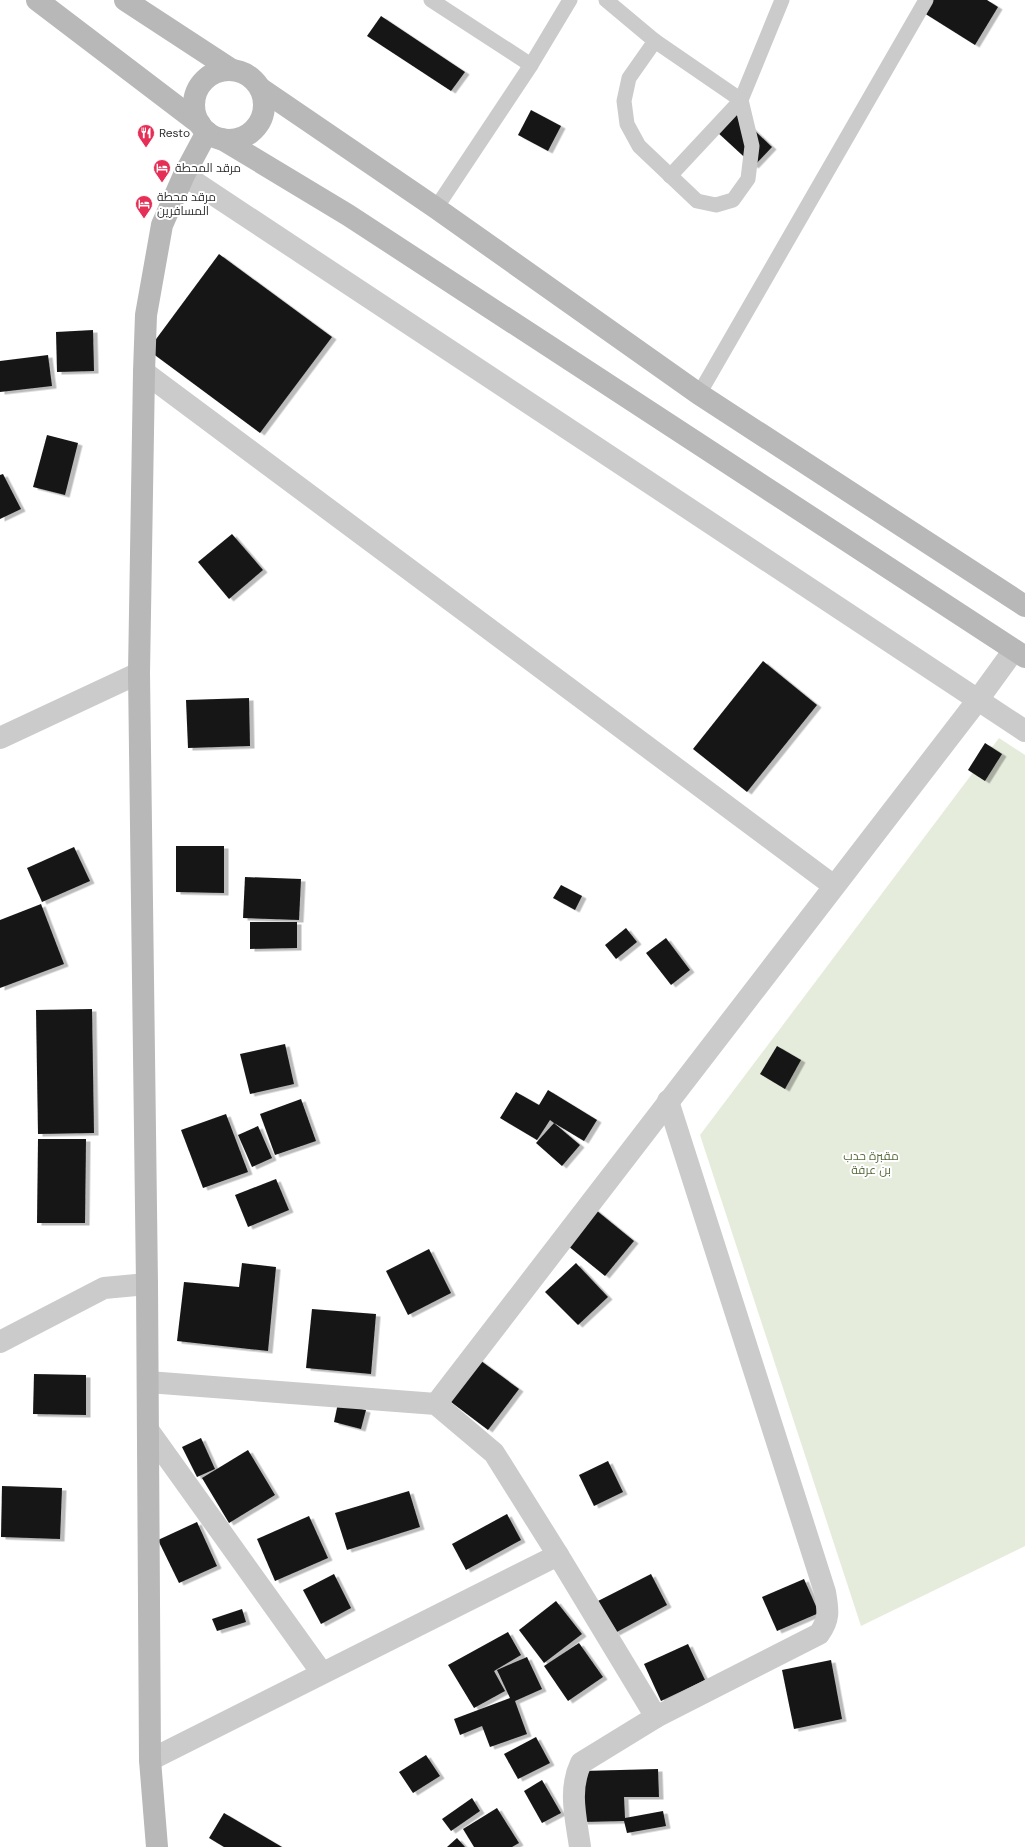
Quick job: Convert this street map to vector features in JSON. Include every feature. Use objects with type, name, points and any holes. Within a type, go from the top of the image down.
[{"type":"main road","points":[[37,0],[210,132],[348,215],[1019,653]]},
{"type":"main road","points":[[125,0],[232,70],[249,76],[260,88],[436,208],[699,394],[1025,606]]},
{"type":"main road","points":[[232,70],[221,71],[211,75],[203,82],[197,92],[194,102],[195,113],[210,132],[242,138],[251,133],[258,126],[262,117],[264,98],[260,88]]},
{"type":"main road","points":[[157,1847],[150,1760],[148,1382],[139,673],[144,372],[146,315],[162,225],[184,175],[210,132]]},
{"type":"street","points":[[184,175],[977,701],[1025,731]]},
{"type":"street","points":[[144,372],[834,886]]},
{"type":"street","points":[[436,1404],[977,701],[1019,653]]},
{"type":"street","points":[[0,738],[139,673]]},
{"type":"street","points":[[580,1847],[573,1797],[575,1775],[581,1762],[656,1717],[819,1634],[826,1623],[828,1606],[822,1584],[668,1101]]},
{"type":"street","points":[[0,1342],[104,1288],[147,1284]]},
{"type":"street","points":[[148,1382],[436,1404],[494,1453],[558,1555],[656,1717]]},
{"type":"street","points":[[148,1430],[322,1673]]},
{"type":"street","points":[[150,1760],[558,1555]]},
{"type":"lane","points":[[431,0],[531,65]]},
{"type":"lane","points":[[436,208],[531,65],[570,0]]},
{"type":"lane","points":[[606,0],[655,41],[741,100],[752,146],[748,179],[733,200],[716,205],[697,201],[639,146],[628,124],[624,101],[629,78],[655,41]]},
{"type":"lane","points":[[670,176],[741,100],[782,0]]},
{"type":"lane","points":[[699,394],[926,0]]},
{"type":"green space","name":"مقبرة حدب بن عرفة","points":[[999,738],[1025,755],[1025,1546],[861,1626],[700,1135]]},
{"type":"building","points":[[932,0],[987,0],[998,7],[975,45],[924,13]]},
{"type":"building","points":[[381,16],[465,72],[451,91],[367,36]]},
{"type":"building","points":[[531,110],[561,126],[548,151],[518,135]]},
{"type":"building","points":[[734,111],[772,147],[754,166],[716,131]]},
{"type":"building","points":[[219,254],[332,337],[260,433],[148,350]]},
{"type":"building","points":[[93,330],[94,371],[57,372],[56,332]]},
{"type":"building","points":[[48,355],[52,386],[0,392],[0,361]]},
{"type":"building","points":[[47,435],[78,443],[65,495],[33,487]]},
{"type":"building","points":[[3,474],[21,509],[0,519],[0,475]]},
{"type":"building","points":[[232,534],[263,570],[229,599],[198,562]]},
{"type":"building","points":[[763,661],[817,705],[747,792],[693,749]]},
{"type":"building","points":[[249,698],[250,746],[188,748],[186,700]]},
{"type":"building","points":[[985,743],[1002,754],[985,781],[968,770]]},
{"type":"building","points":[[176,846],[224,846],[224,893],[176,892]]},
{"type":"building","points":[[74,847],[90,881],[42,902],[27,868]]},
{"type":"building","points":[[245,877],[301,879],[299,920],[243,918]]},
{"type":"building","points":[[561,885],[582,896],[575,910],[553,898]]},
{"type":"building","points":[[41,904],[64,964],[0,988],[0,920]]},
{"type":"building","points":[[250,922],[297,922],[297,948],[250,949]]},
{"type":"building","points":[[626,928],[637,942],[616,959],[605,945]]},
{"type":"building","points":[[666,938],[690,970],[671,985],[646,953]]},
{"type":"building","points":[[92,1009],[94,1133],[38,1134],[36,1010]]},
{"type":"building","points":[[285,1044],[294,1084],[250,1094],[240,1054]]},
{"type":"building","points":[[777,1046],[801,1060],[785,1089],[760,1074]]},
{"type":"building","points":[[548,1090],[597,1120],[584,1141],[550,1120],[537,1140],[500,1118],[516,1092],[539,1105]]},
{"type":"building","points":[[301,1099],[316,1141],[275,1155],[260,1114]]},
{"type":"building","points":[[226,1114],[248,1172],[203,1188],[181,1130]]},
{"type":"building","points":[[554,1123],[580,1145],[562,1166],[536,1143]]},
{"type":"building","points":[[258,1126],[272,1158],[252,1167],[238,1135]]},
{"type":"building","points":[[38,1139],[86,1139],[85,1223],[37,1223]]},
{"type":"building","points":[[276,1179],[289,1210],[248,1227],[235,1195]]},
{"type":"building","points":[[591,1206],[634,1241],[605,1276],[562,1241]]},
{"type":"building","points":[[429,1249],[451,1293],[408,1315],[386,1271]]},
{"type":"building","points":[[242,1263],[276,1267],[268,1351],[177,1341],[184,1282],[239,1287]]},
{"type":"building","points":[[576,1263],[608,1297],[578,1325],[545,1292]]},
{"type":"building","points":[[312,1309],[376,1314],[371,1374],[306,1368]]},
{"type":"building","points":[[477,1358],[519,1389],[488,1430],[447,1399]]},
{"type":"building","points":[[34,1374],[86,1375],[86,1415],[33,1414]]},
{"type":"building","points":[[338,1403],[366,1410],[361,1429],[334,1422]]},
{"type":"building","points":[[201,1438],[215,1469],[197,1477],[182,1447]]},
{"type":"building","points":[[248,1450],[275,1495],[229,1523],[202,1478]]},
{"type":"building","points":[[608,1461],[623,1492],[594,1506],[579,1475]]},
{"type":"building","points":[[2,1486],[62,1488],[60,1539],[1,1537]]},
{"type":"building","points":[[409,1491],[420,1527],[347,1550],[335,1513]]},
{"type":"building","points":[[507,1514],[521,1540],[466,1570],[452,1544]]},
{"type":"building","points":[[309,1516],[328,1558],[275,1581],[257,1539]]},
{"type":"building","points":[[197,1522],[217,1566],[179,1583],[158,1540]]},
{"type":"building","points":[[334,1574],[351,1608],[321,1624],[303,1590]]},
{"type":"building","points":[[651,1574],[667,1605],[615,1633],[598,1601]]},
{"type":"building","points":[[804,1579],[819,1613],[777,1631],[762,1597]]},
{"type":"building","points":[[556,1601],[582,1634],[544,1663],[519,1630]]},
{"type":"building","points":[[242,1609],[246,1622],[217,1631],[212,1619]]},
{"type":"building","points":[[508,1632],[521,1655],[494,1671],[505,1691],[474,1708],[448,1665]]},
{"type":"building","points":[[579,1643],[603,1677],[568,1701],[544,1666]]},
{"type":"building","points":[[688,1644],[705,1680],[661,1701],[644,1664]]},
{"type":"building","points":[[527,1657],[542,1689],[515,1701],[527,1734],[490,1747],[482,1726],[460,1735],[454,1719],[510,1698],[497,1670]]},
{"type":"building","points":[[831,1660],[842,1719],[794,1729],[782,1670]]},
{"type":"building","points":[[536,1737],[550,1763],[518,1779],[504,1754]]},
{"type":"building","points":[[426,1755],[440,1776],[413,1793],[399,1772]]},
{"type":"building","points":[[658,1769],[659,1797],[624,1797],[625,1818],[663,1811],[666,1826],[627,1833],[624,1821],[583,1822],[582,1771]]},
{"type":"building","points":[[542,1780],[561,1813],[542,1823],[524,1791]]},
{"type":"building","points":[[472,1798],[480,1811],[451,1831],[442,1819]]},
{"type":"building","points":[[497,1808],[519,1843],[512,1847],[474,1847],[463,1829]]},
{"type":"building","points":[[224,1813],[282,1847],[224,1847],[209,1838]]},
{"type":"building","points":[[457,1838],[465,1847],[447,1847]]},
{"type":"place","name":"Resto","points":[[146,148]]},
{"type":"place","name":"مرقد المحطة","points":[[162,183]]},
{"type":"place","name":"مرقد محطة المسافرين","points":[[144,219]]}]
